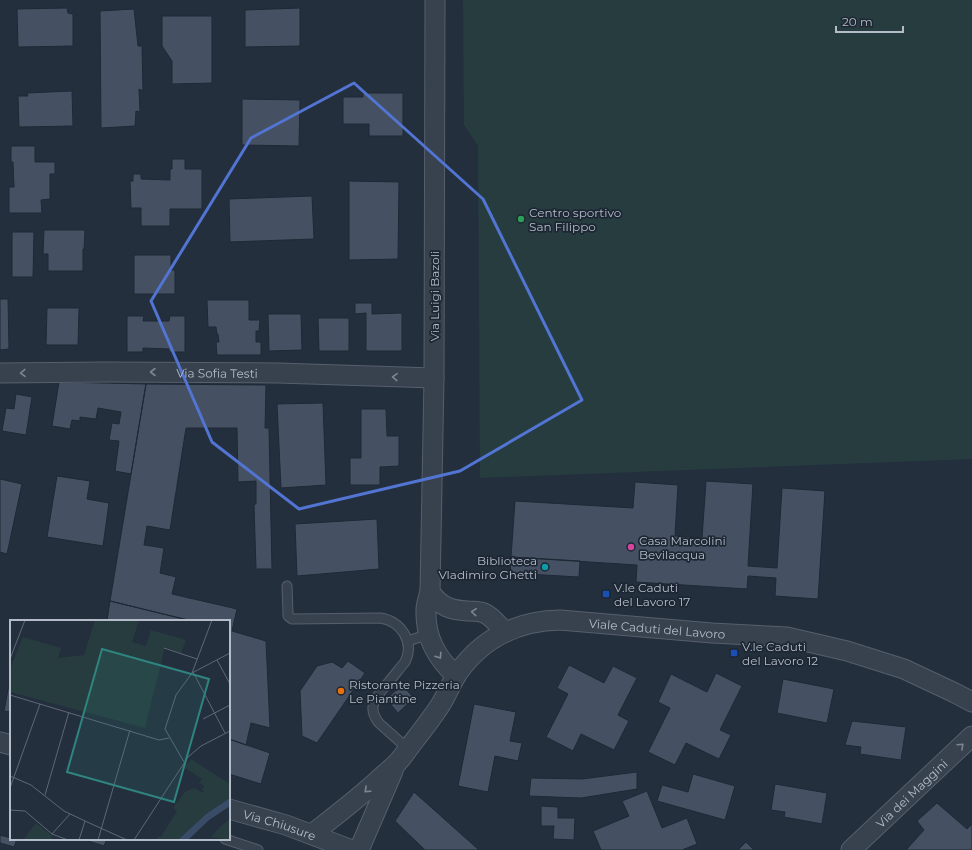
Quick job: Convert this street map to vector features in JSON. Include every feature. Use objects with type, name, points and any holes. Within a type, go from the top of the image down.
[{"type":"street","name":"Via Luigi Bazoli","points":[[435,0],[434,378],[430,592],[426,609],[429,634],[433,646],[439,657],[456,676]]},
{"type":"street","name":"Via Sofia Testi","points":[[0,373],[278,373],[434,378]]},
{"type":"street","points":[[430,592],[435,599],[446,607],[488,615],[505,632]]},
{"type":"street","name":"Viale Caduti del Lavoro","points":[[312,834],[354,802],[396,764],[438,709],[456,676],[464,665],[482,646],[493,638],[518,626],[546,620],[787,637],[847,651],[904,669],[972,702]]},
{"type":"street","name":"Via dei Maggini","points":[[852,850],[972,736]]},
{"type":"street","points":[[0,742],[10,745]]},
{"type":"street","name":"Viale Caduti del Lavoro","points":[[359,850],[396,764]]},
{"type":"street","name":"Via Chiusure","points":[[230,809],[286,825],[352,850]]},
{"type":"lane","points":[[287,586],[288,616],[292,619],[380,618],[392,621],[402,632],[408,641],[408,655],[405,662],[376,698],[373,708],[376,719],[408,749]]},
{"type":"lane","points":[[408,641],[429,634]]},
{"type":"lane","points":[[228,840],[258,850]]},
{"type":"highlighted area","points":[[354,83],[483,199],[582,400],[460,471],[299,509],[212,442],[151,301],[251,138]]},
{"type":"green space","points":[[463,0],[972,0],[972,459],[480,478],[478,146],[464,125]]},
{"type":"building","points":[[67,8],[68,13],[73,14],[73,46],[18,47],[17,9]]},
{"type":"building","points":[[300,8],[300,46],[245,47],[245,10]]},
{"type":"building","points":[[134,9],[138,46],[142,46],[143,91],[139,89],[140,112],[136,111],[135,126],[101,128],[100,11]]},
{"type":"building","points":[[162,16],[212,16],[212,83],[172,84],[172,61],[162,46]]},
{"type":"building","points":[[72,91],[73,126],[19,127],[18,96],[28,96],[27,93]]},
{"type":"building","points":[[363,93],[403,93],[403,136],[369,136],[369,124],[343,124],[343,97],[363,97]]},
{"type":"building","points":[[242,99],[300,100],[299,146],[242,145]]},
{"type":"building","points":[[11,146],[35,146],[35,162],[55,162],[55,174],[50,174],[50,199],[41,200],[42,213],[9,213],[9,187],[14,187]]},
{"type":"building","points":[[172,159],[185,159],[185,169],[202,169],[202,209],[170,209],[170,226],[141,226],[141,208],[131,208],[130,181],[133,181],[133,174],[141,174],[141,179],[170,180]]},
{"type":"building","points":[[349,181],[399,182],[398,259],[349,260]]},
{"type":"building","points":[[312,196],[314,239],[230,242],[229,199]]},
{"type":"building","points":[[44,230],[85,230],[83,271],[48,271],[48,254],[43,254]]},
{"type":"building","points":[[12,232],[34,232],[33,277],[12,277]]},
{"type":"building","points":[[134,255],[171,255],[171,270],[175,270],[175,294],[134,294]]},
{"type":"building","points":[[0,299],[8,299],[9,349],[0,350]]},
{"type":"building","points":[[207,300],[249,300],[249,320],[260,320],[259,331],[256,331],[256,342],[261,342],[261,355],[217,355],[216,342],[219,342],[218,334],[216,327],[208,327]]},
{"type":"building","points":[[355,303],[372,303],[372,314],[402,313],[402,351],[366,351],[366,313],[355,314]]},
{"type":"building","points":[[47,308],[79,308],[78,345],[46,345]]},
{"type":"building","points":[[268,314],[301,314],[302,350],[269,351]]},
{"type":"building","points":[[127,316],[144,316],[143,321],[169,321],[170,316],[185,316],[185,352],[169,352],[169,349],[143,348],[143,352],[127,352]]},
{"type":"building","points":[[318,318],[349,318],[349,351],[319,351]]},
{"type":"building","points":[[59,382],[146,384],[131,474],[115,471],[119,441],[109,440],[112,423],[119,424],[121,412],[98,408],[96,419],[80,417],[80,421],[72,420],[70,429],[52,426]]},
{"type":"building","points":[[146,384],[266,385],[265,428],[269,428],[272,569],[256,569],[254,504],[256,504],[256,481],[238,482],[237,428],[186,428],[170,530],[147,526],[144,545],[164,548],[160,573],[176,577],[172,594],[237,609],[232,631],[266,641],[270,728],[251,723],[246,745],[230,739],[230,620],[188,620],[110,601]]},
{"type":"building","points":[[16,394],[32,397],[26,435],[2,431],[6,408],[14,409]]},
{"type":"building","points":[[323,403],[326,485],[281,488],[277,404]]},
{"type":"building","points":[[361,409],[386,409],[387,436],[399,436],[399,466],[380,467],[380,485],[350,485],[350,458],[361,458]]},
{"type":"building","points":[[57,476],[90,481],[87,499],[109,503],[103,546],[47,537]]},
{"type":"building","points":[[0,479],[22,484],[7,554],[0,552]]},
{"type":"building","name":"Casa Marcolini Bevilacqua","points":[[706,481],[753,484],[748,566],[777,568],[782,488],[825,491],[818,599],[775,596],[776,578],[748,576],[747,589],[636,582],[637,565],[511,557],[515,501],[633,508],[635,482],[678,485],[675,536],[702,538]]},
{"type":"building","points":[[377,519],[379,569],[297,576],[295,524]]},
{"type":"building","name":"Biblioteca Vladimiro Ghetti","points":[[511,557],[580,561],[579,577],[510,573]]},
{"type":"building","points":[[110,601],[188,620],[107,620]]},
{"type":"building","points":[[348,661],[365,673],[317,743],[302,736],[300,691],[317,666],[332,662],[342,668]]},
{"type":"building","points":[[569,665],[604,683],[613,666],[637,678],[618,715],[629,721],[614,750],[581,734],[573,751],[546,737],[568,694],[557,688]]},
{"type":"building","points":[[716,673],[742,686],[720,730],[731,735],[719,759],[686,743],[675,765],[648,752],[670,708],[658,702],[671,674],[707,692]]},
{"type":"building","points":[[10,679],[10,712],[4,711]]},
{"type":"building","points":[[783,679],[834,689],[827,723],[777,713]]},
{"type":"building","points":[[402,685],[414,698],[398,713],[386,699]]},
{"type":"building","points":[[474,704],[516,712],[510,741],[522,743],[518,761],[495,756],[488,792],[458,786]]},
{"type":"building","points":[[852,721],[906,727],[901,760],[860,754],[861,747],[845,745]]},
{"type":"building","points":[[230,739],[270,753],[261,784],[230,774]]},
{"type":"building","points":[[637,772],[637,789],[581,798],[529,796],[531,778],[582,779]]},
{"type":"building","points":[[693,774],[735,786],[725,820],[657,801],[662,785],[688,792]]},
{"type":"building","points":[[775,784],[827,793],[822,824],[784,817],[785,812],[771,810]]},
{"type":"building","points":[[647,791],[662,828],[687,818],[697,844],[682,850],[601,850],[593,831],[629,816],[622,801]]},
{"type":"building","points":[[414,792],[479,850],[425,850],[395,821]]},
{"type":"building","points":[[937,803],[967,829],[972,824],[972,850],[906,850],[924,830],[917,821]]},
{"type":"building","points":[[541,806],[558,807],[558,818],[575,818],[574,840],[553,839],[554,826],[541,826]]},
{"type":"building","points":[[0,835],[10,838],[10,840],[17,840],[14,847],[0,843]]},
{"type":"building","points":[[85,840],[107,840],[104,846]]},
{"type":"building","points":[[746,842],[754,850],[738,850]]},
{"type":"place","name":"Centro sportivo San Filippo","points":[[521,219]]},
{"type":"place","name":"Casa Marcolini Bevilacqua","points":[[631,547]]},
{"type":"place","name":"Biblioteca Vladimiro Ghetti","points":[[545,567]]},
{"type":"place","name":"V.le Caduti del Lavoro 17","points":[[606,594]]},
{"type":"place","name":"V.le Caduti del Lavoro 12","points":[[734,653]]},
{"type":"place","name":"Ristorante Pizzeria Le Piantine","points":[[341,691]]}]
